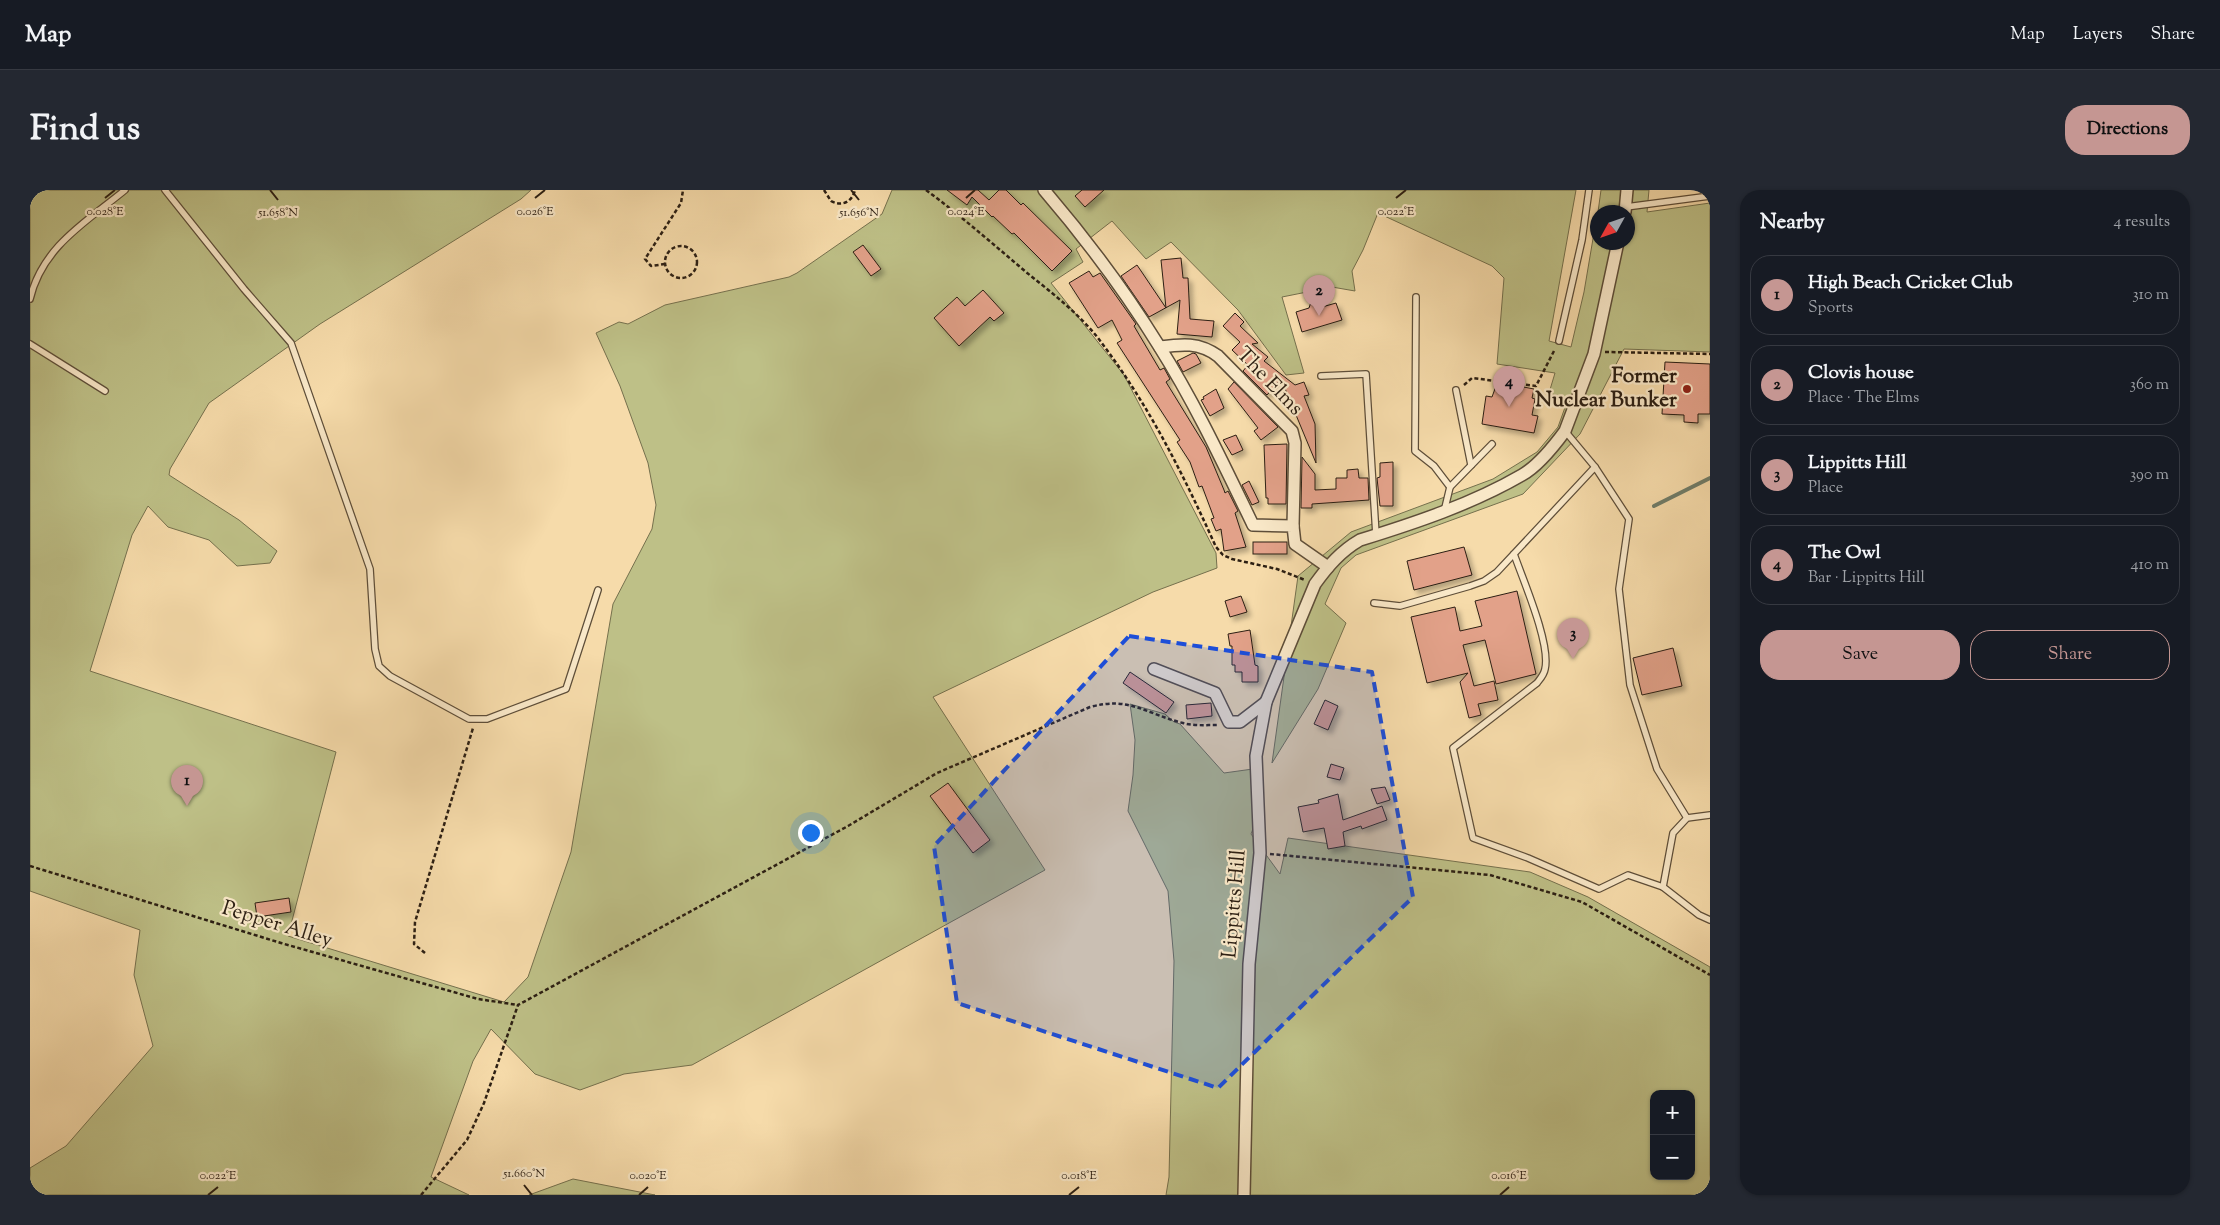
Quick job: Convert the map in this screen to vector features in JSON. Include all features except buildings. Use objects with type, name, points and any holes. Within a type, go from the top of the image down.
[{"type":"street","points":[[1044,190],[1086,240],[1160,347],[1218,454],[1253,525],[1293,526]]},
{"type":"street","points":[[1626,205],[1627,190]]},
{"type":"street","name":"Lippitts Hill","points":[[1244,1195],[1249,964],[1260,853],[1256,756],[1266,702],[1316,584],[1328,567],[1348,548],[1360,540],[1444,513],[1524,474],[1557,443],[1565,432],[1594,354],[1616,250]]},
{"type":"street","name":"The Elms","points":[[1160,347],[1185,344],[1209,350],[1218,356],[1292,431],[1295,443],[1293,526],[1295,544],[1328,567]]},
{"type":"street","points":[[1154,669],[1215,693],[1229,722],[1240,722],[1266,702]]},
{"type":"lane","points":[[30,299],[41,267],[61,242],[125,190]]},
{"type":"lane","points":[[165,190],[244,289],[291,342],[370,569],[375,649],[379,666],[390,676],[468,719],[487,720],[566,689],[598,590]]},
{"type":"lane","points":[[1559,341],[1582,240],[1589,190]]},
{"type":"lane","points":[[1635,208],[1710,196]]},
{"type":"lane","points":[[1416,297],[1415,451],[1434,466],[1450,487]]},
{"type":"lane","points":[[30,344],[105,391]]},
{"type":"lane","points":[[1321,376],[1366,374],[1376,535]]},
{"type":"lane","points":[[1456,390],[1471,465]]},
{"type":"lane","points":[[1565,432],[1595,467],[1629,519],[1619,589],[1630,685],[1657,769],[1687,818]]},
{"type":"lane","points":[[1444,513],[1450,487],[1492,444]]},
{"type":"lane","points":[[1374,603],[1400,606],[1484,581],[1514,554],[1595,467]]},
{"type":"lane","points":[[1514,554],[1541,632],[1546,653],[1545,669],[1537,682],[1453,748],[1473,838],[1528,858],[1599,889],[1628,875],[1663,887],[1699,915],[1710,920]]},
{"type":"lane","points":[[1663,887],[1673,833],[1687,818],[1710,815]]},
{"type":"path","points":[[665,264],[651,266],[645,259],[681,203],[683,190]]},
{"type":"path","points":[[824,190],[831,202],[841,204],[850,200],[855,190]]},
{"type":"path","points":[[926,190],[955,211],[1063,303],[1100,340],[1152,416],[1182,472],[1216,547],[1223,555],[1276,569],[1316,584]]},
{"type":"path","points":[[676,247],[690,249],[696,258],[695,269],[688,276],[682,278],[672,275],[665,264],[668,252],[676,247]]},
{"type":"path","points":[[1456,390],[1472,378],[1536,386],[1559,341]]},
{"type":"path","points":[[1609,351],[1710,354]]},
{"type":"path","points":[[421,1195],[467,1140],[484,1103],[518,1005],[848,826],[937,773],[1090,707],[1105,703],[1130,704],[1163,718],[1186,724],[1217,725],[1229,722]]},
{"type":"path","points":[[425,953],[414,944],[415,922],[476,720]]},
{"type":"path","points":[[1260,853],[1490,875],[1582,902],[1710,974]]},
{"type":"path","name":"Pepper Alley","points":[[30,866],[281,943],[478,999],[518,1005]]},
{"type":"highlighted area","points":[[1129,636],[1372,672],[1413,897],[1218,1088],[957,1003],[934,846]]},
{"type":"green space","points":[[30,190],[531,190],[521,199],[320,324],[209,403],[170,469],[169,475],[239,520],[277,551],[270,563],[237,566],[209,540],[168,527],[148,506],[132,535],[90,671],[336,752],[288,936],[504,1002],[528,977],[571,852],[613,604],[652,529],[656,505],[648,463],[620,386],[596,333],[619,322],[628,324],[665,305],[789,277],[882,214],[892,190],[1576,190],[1549,341],[1571,347],[1584,292],[1591,250],[1635,250],[1635,205],[1599,205],[1601,190],[1649,190],[1647,212],[1710,203],[1710,352],[1624,349],[1580,434],[1523,494],[1356,555],[1341,568],[1325,604],[1346,623],[1318,689],[1272,763],[1298,576],[1351,532],[1493,479],[1537,452],[1558,427],[1568,399],[1549,393],[1555,373],[1497,364],[1504,278],[1492,266],[1378,213],[1352,271],[1355,291],[1332,287],[1282,297],[1304,373],[1286,375],[1238,310],[1171,242],[1146,259],[1112,221],[1076,249],[1083,262],[1051,283],[1124,375],[1216,553],[1217,568],[1153,592],[933,697],[1045,870],[692,1065],[624,1074],[580,1090],[535,1074],[491,1029],[473,1061],[431,1177],[469,1195],[30,1195],[30,1168],[66,1146],[153,1046],[134,975],[140,930],[30,891]]},
{"type":"green space","points":[[1130,704],[1165,714],[1174,722],[1180,724],[1224,773],[1260,768],[1263,802],[1251,834],[1280,874],[1288,838],[1530,872],[1588,897],[1710,967],[1710,1195],[1166,1195],[1169,1177],[1174,961],[1168,891],[1128,811],[1135,740]]},
{"type":"green space","points":[[573,1179],[655,1195],[529,1195]]},
{"type":"waterway","points":[[1654,506],[1710,478]]},
{"type":"place","name":"Clovis house","points":[[1319,316]]},
{"type":"place","name":"Former Nuclear Bunker","points":[[1687,389]]},
{"type":"place","name":"The Owl","points":[[1509,407]]},
{"type":"place","name":"Lippitts Hill","points":[[1573,659]]},
{"type":"place","name":"High Beach Cricket Club","points":[[187,806]]}]
